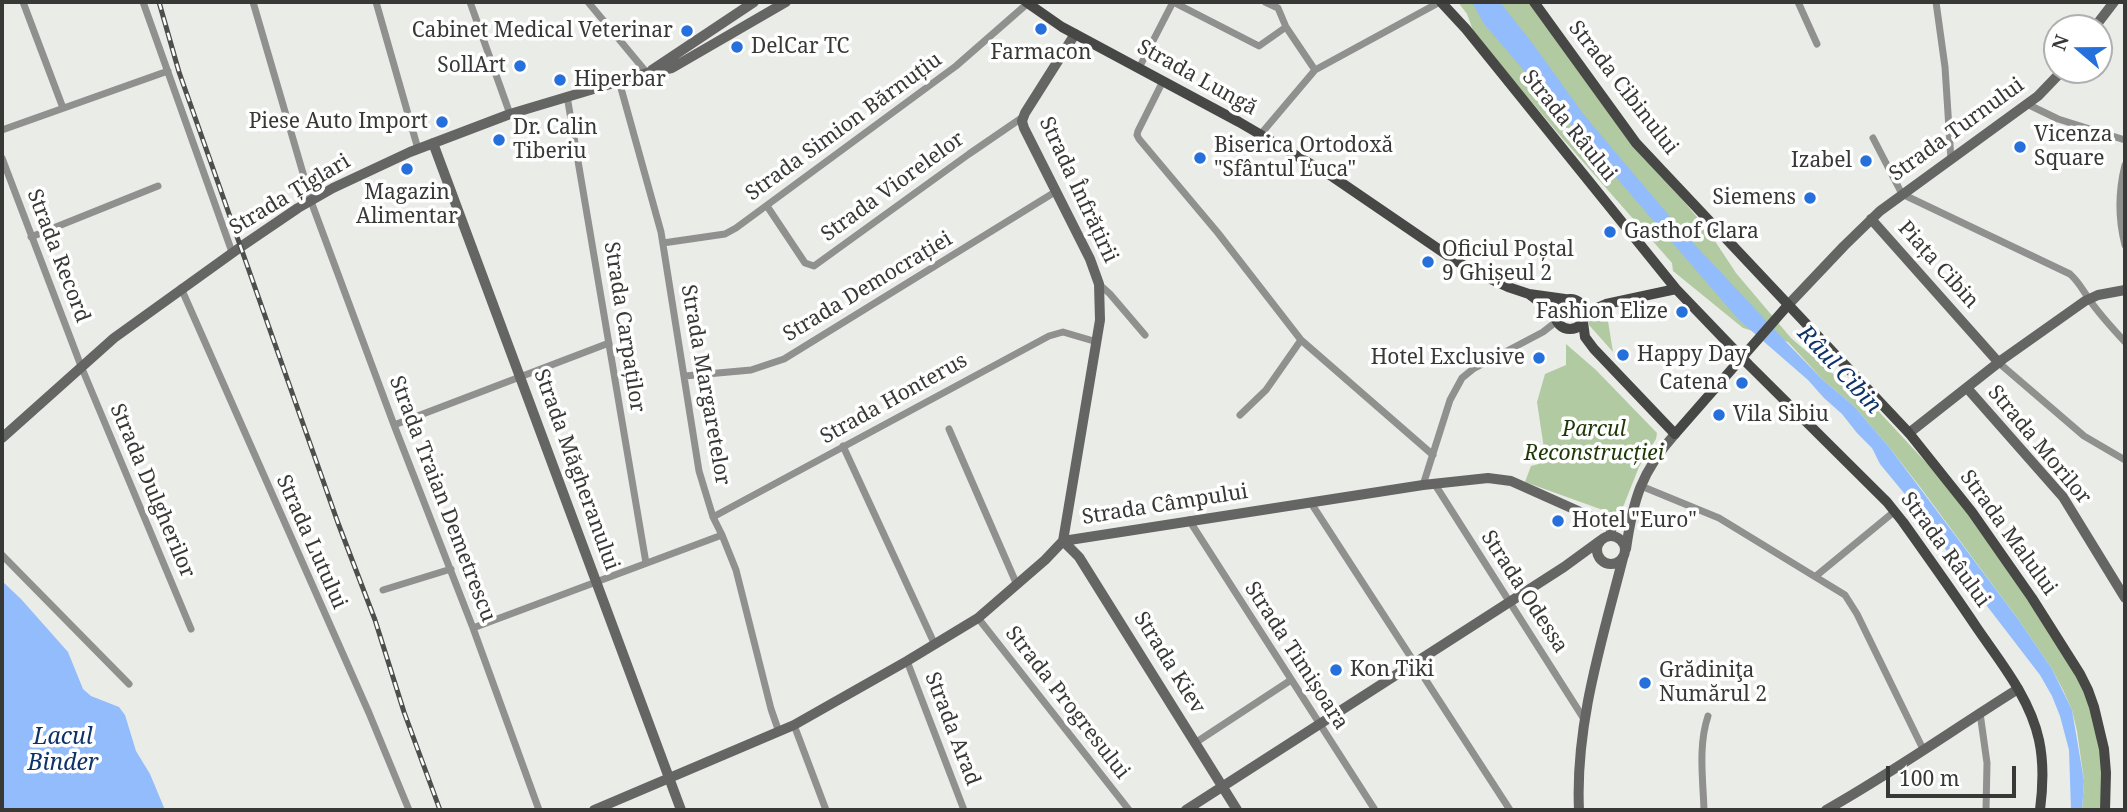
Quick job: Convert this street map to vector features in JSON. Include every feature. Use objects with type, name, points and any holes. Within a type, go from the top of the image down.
[{"type":"main road","name":"Strada Râului","points":[[1441,2],[1466,29],[1676,289],[1895,511],[2018,689],[2034,722],[2039,741],[2043,775],[2040,810]]},
{"type":"main road","name":"Strada Cibinului","points":[[1534,2],[1636,143],[1785,308],[1801,318]]},
{"type":"main road","name":"Strada Lungă","points":[[1027,3],[1075,34],[1333,177],[1453,259],[1508,287],[1529,294],[1606,304],[1676,289]]},
{"type":"main road","name":"Strada Lungă","points":[[1529,294],[1556,318]]},
{"type":"main road","points":[[1584,318],[1577,327],[1562,327],[1556,318],[1556,307],[1569,299],[1582,304],[1584,318],[1586,337],[1594,349],[1675,434]]},
{"type":"main road","name":"Strada Lungă","points":[[1584,318],[1606,304]]},
{"type":"main road","name":"Piața Cibin","points":[[1675,434],[1785,308]]},
{"type":"main road","name":"Strada Malului","points":[[1801,318],[1909,433],[1972,512],[2032,598],[2080,674],[2094,707],[2104,749],[2105,810]]},
{"type":"street","points":[[23,2],[63,108]]},
{"type":"street","points":[[143,2],[232,252]]},
{"type":"street","name":"Strada Traian Demetrescu","points":[[253,2],[311,201],[394,425],[474,628],[539,810]]},
{"type":"street","points":[[376,2],[418,149]]},
{"type":"street","points":[[470,2],[510,114]]},
{"type":"street","points":[[588,2],[647,73]]},
{"type":"street","name":"Strada Țiglari","points":[[647,73],[754,2]]},
{"type":"street","name":"Strada Țiglari","points":[[3,435],[114,338],[232,252],[311,201],[361,174],[418,149],[510,114],[672,68],[786,2]]},
{"type":"street","points":[[1139,68],[1173,2],[1258,46],[1286,27]]},
{"type":"street","points":[[1265,2],[1277,5],[1286,27],[1315,70]]},
{"type":"street","points":[[1260,135],[1315,70],[1441,2]]},
{"type":"street","points":[[1798,2],[1817,44]]},
{"type":"street","points":[[1936,2],[1945,67],[1951,160]]},
{"type":"street","name":"Strada Simion Bărnuțiu","points":[[663,243],[729,232],[956,66],[1027,3]]},
{"type":"street","name":"Strada Înfrățirii","points":[[1063,541],[1097,342],[1101,307],[1099,284],[1090,259],[1024,128],[1023,117],[1075,34]]},
{"type":"street","points":[[2,130],[167,71]]},
{"type":"street","name":"Strada Margaretelor","points":[[619,81],[663,243],[699,471],[713,517],[736,570],[779,732]]},
{"type":"street","points":[[1163,81],[1138,131],[1139,139],[1218,233],[1301,340],[1433,455]]},
{"type":"street","name":"Strada Turnului","points":[[1871,219],[2050,84]]},
{"type":"street","name":"Strada Carpaților","points":[[567,96],[646,563]]},
{"type":"street","points":[[2027,104],[2059,118],[2125,140]]},
{"type":"street","name":"Strada Viorelelor","points":[[767,206],[805,263],[814,266],[1023,117]]},
{"type":"street","points":[[1873,138],[1902,194],[2064,270],[2080,284],[2088,299],[2125,342]]},
{"type":"street","name":"Strada Măgheranului","points":[[433,143],[681,810]]},
{"type":"street","name":"Strada Record","points":[[2,158],[81,366]]},
{"type":"street","points":[[2125,165],[2119,219],[2125,245]]},
{"type":"street","points":[[32,237],[158,187]]},
{"type":"street","name":"Strada Democrației","points":[[685,376],[751,370],[784,359],[1055,191]]},
{"type":"street","name":"Piața Cibin","points":[[1785,308],[1871,219],[1999,363]]},
{"type":"street","points":[[1099,284],[1145,335]]},
{"type":"street","name":"Strada Lutului","points":[[181,288],[369,713],[409,810]]},
{"type":"street","points":[[1909,433],[1999,363],[2088,299],[2125,290]]},
{"type":"street","points":[[1428,484],[1433,455],[1450,400],[1462,378],[1473,369],[1543,332],[1556,318]]},
{"type":"street","name":"Strada Honterus","points":[[713,517],[1053,334],[1063,332],[1097,342]]},
{"type":"street","points":[[1240,415],[1266,390],[1301,340]]},
{"type":"street","points":[[394,425],[609,343]]},
{"type":"street","points":[[1999,363],[2084,436],[2125,460]]},
{"type":"street","name":"Strada Dulgherilor","points":[[81,366],[191,629]]},
{"type":"street","name":"Strada Morilor","points":[[1967,388],[2063,497],[2121,582],[2125,598]]},
{"type":"street","points":[[949,429],[1017,585]]},
{"type":"street","points":[[1579,810],[1580,763],[1585,720],[1632,511],[1641,486],[1657,456],[1675,434]]},
{"type":"street","points":[[843,446],[935,645]]},
{"type":"street","name":"Strada Câmpului","points":[[594,810],[794,725],[935,645],[978,618],[1050,556],[1063,541],[1428,484],[1488,478],[1504,479],[1608,524],[1608,537]]},
{"type":"street","name":"Strada Odessa","points":[[1428,484],[1510,603],[1585,720]]},
{"type":"street","points":[[1641,486],[1719,518],[1845,595],[1923,750]]},
{"type":"street","points":[[1311,503],[1510,810]]},
{"type":"street","points":[[1612,596],[1607,563],[1599,557],[1597,550],[1632,511]]},
{"type":"street","points":[[1816,576],[1895,511]]},
{"type":"street","name":"Strada Timișoara","points":[[1189,520],[1375,810]]},
{"type":"street","points":[[474,628],[722,535]]},
{"type":"street","points":[[1569,564],[1586,558],[1617,563],[1624,554],[1622,541],[1608,537]]},
{"type":"street","points":[[1186,810],[1510,603],[1608,537]]},
{"type":"street","name":"Strada Kiev","points":[[1063,541],[1079,557],[1237,810]]},
{"type":"street","points":[[2,555],[129,684]]},
{"type":"street","points":[[383,590],[451,569]]},
{"type":"street","name":"Strada Progresului","points":[[978,618],[1129,810]]},
{"type":"street","name":"Strada Arad","points":[[907,661],[964,810]]},
{"type":"street","points":[[1195,743],[1291,680]]},
{"type":"street","points":[[1826,810],[2018,689]]},
{"type":"street","points":[[1980,713],[1987,763],[1986,810]]},
{"type":"street","points":[[1704,810],[1703,734],[1708,716]]},
{"type":"street","points":[[794,725],[826,810]]},
{"type":"green space","points":[[1458,2],[1534,2],[1636,144],[1707,229],[1736,273],[1791,338],[1845,384],[1856,387],[1972,512],[2080,674],[2104,749],[2105,810],[2082,810],[2084,781],[2077,731],[2072,710],[2052,669],[2018,619],[1889,447],[1853,405],[1824,381],[1788,342],[1743,328],[1673,271],[1672,263],[1474,33],[1467,14]]},
{"type":"green space","points":[[1606,309],[1613,352],[1589,325],[1589,317]]},
{"type":"green space","name":"Parcul Reconstrucției","points":[[1566,344],[1596,370],[1657,433],[1639,467],[1623,507],[1620,512],[1614,514],[1525,482],[1531,466],[1546,462],[1537,402],[1545,374],[1566,365]]},
{"type":"water","points":[[1472,2],[1500,2],[1584,115],[1682,231],[1824,381],[1853,405],[1889,447],[2018,619],[2052,669],[2072,710],[2084,781],[2082,810],[2071,810],[2069,750],[2052,696],[2040,675],[1954,563],[1932,527],[1880,464],[1872,448],[1842,414],[1808,380],[1739,320],[1484,24]]},
{"type":"water","name":"Lacul Binder","points":[[2,581],[68,652],[83,689],[91,696],[119,707],[125,715],[136,751],[150,774],[165,810],[2,810]]},
{"type":"railway","points":[[159,2],[179,72],[440,810]]},
{"type":"place","name":"Farmacon","points":[[1041,29]]},
{"type":"place","name":"Cabinet Medical Veterinar","points":[[687,31]]},
{"type":"place","name":"DelCar TC","points":[[737,47]]},
{"type":"place","name":"SollArt","points":[[520,66]]},
{"type":"place","name":"Hiperbar","points":[[560,80]]},
{"type":"place","name":"Piese Auto Import","points":[[442,122]]},
{"type":"place","name":"Dr. Calin Tiberiu","points":[[499,140]]},
{"type":"place","name":"Vicenza Square","points":[[2020,147]]},
{"type":"place","name":"Biserica Ortodoxă \"Sfântul Luca\"","points":[[1200,158]]},
{"type":"place","name":"Izabel","points":[[1866,161]]},
{"type":"place","name":"Magazin Alimentar","points":[[407,169]]},
{"type":"place","name":"Siemens","points":[[1810,198]]},
{"type":"place","name":"Gasthof Clara","points":[[1610,232]]},
{"type":"place","name":"Oficiul Poștal 9 Ghișeul 2","points":[[1428,262]]},
{"type":"place","name":"Fashion Elize","points":[[1682,312]]},
{"type":"place","name":"Happy Day","points":[[1623,355]]},
{"type":"place","name":"Hotel Exclusive","points":[[1539,358]]},
{"type":"place","name":"Catena","points":[[1742,383]]},
{"type":"place","name":"Vila Sibiu","points":[[1719,415]]},
{"type":"place","name":"Hotel \"Euro\"","points":[[1558,521]]},
{"type":"place","name":"Kon Tiki","points":[[1336,670]]},
{"type":"place","name":"Grădiniţa Numărul 2","points":[[1645,683]]},
{"type":"water label","name":"Râul Cibin","points":[[1839,370]]}]
